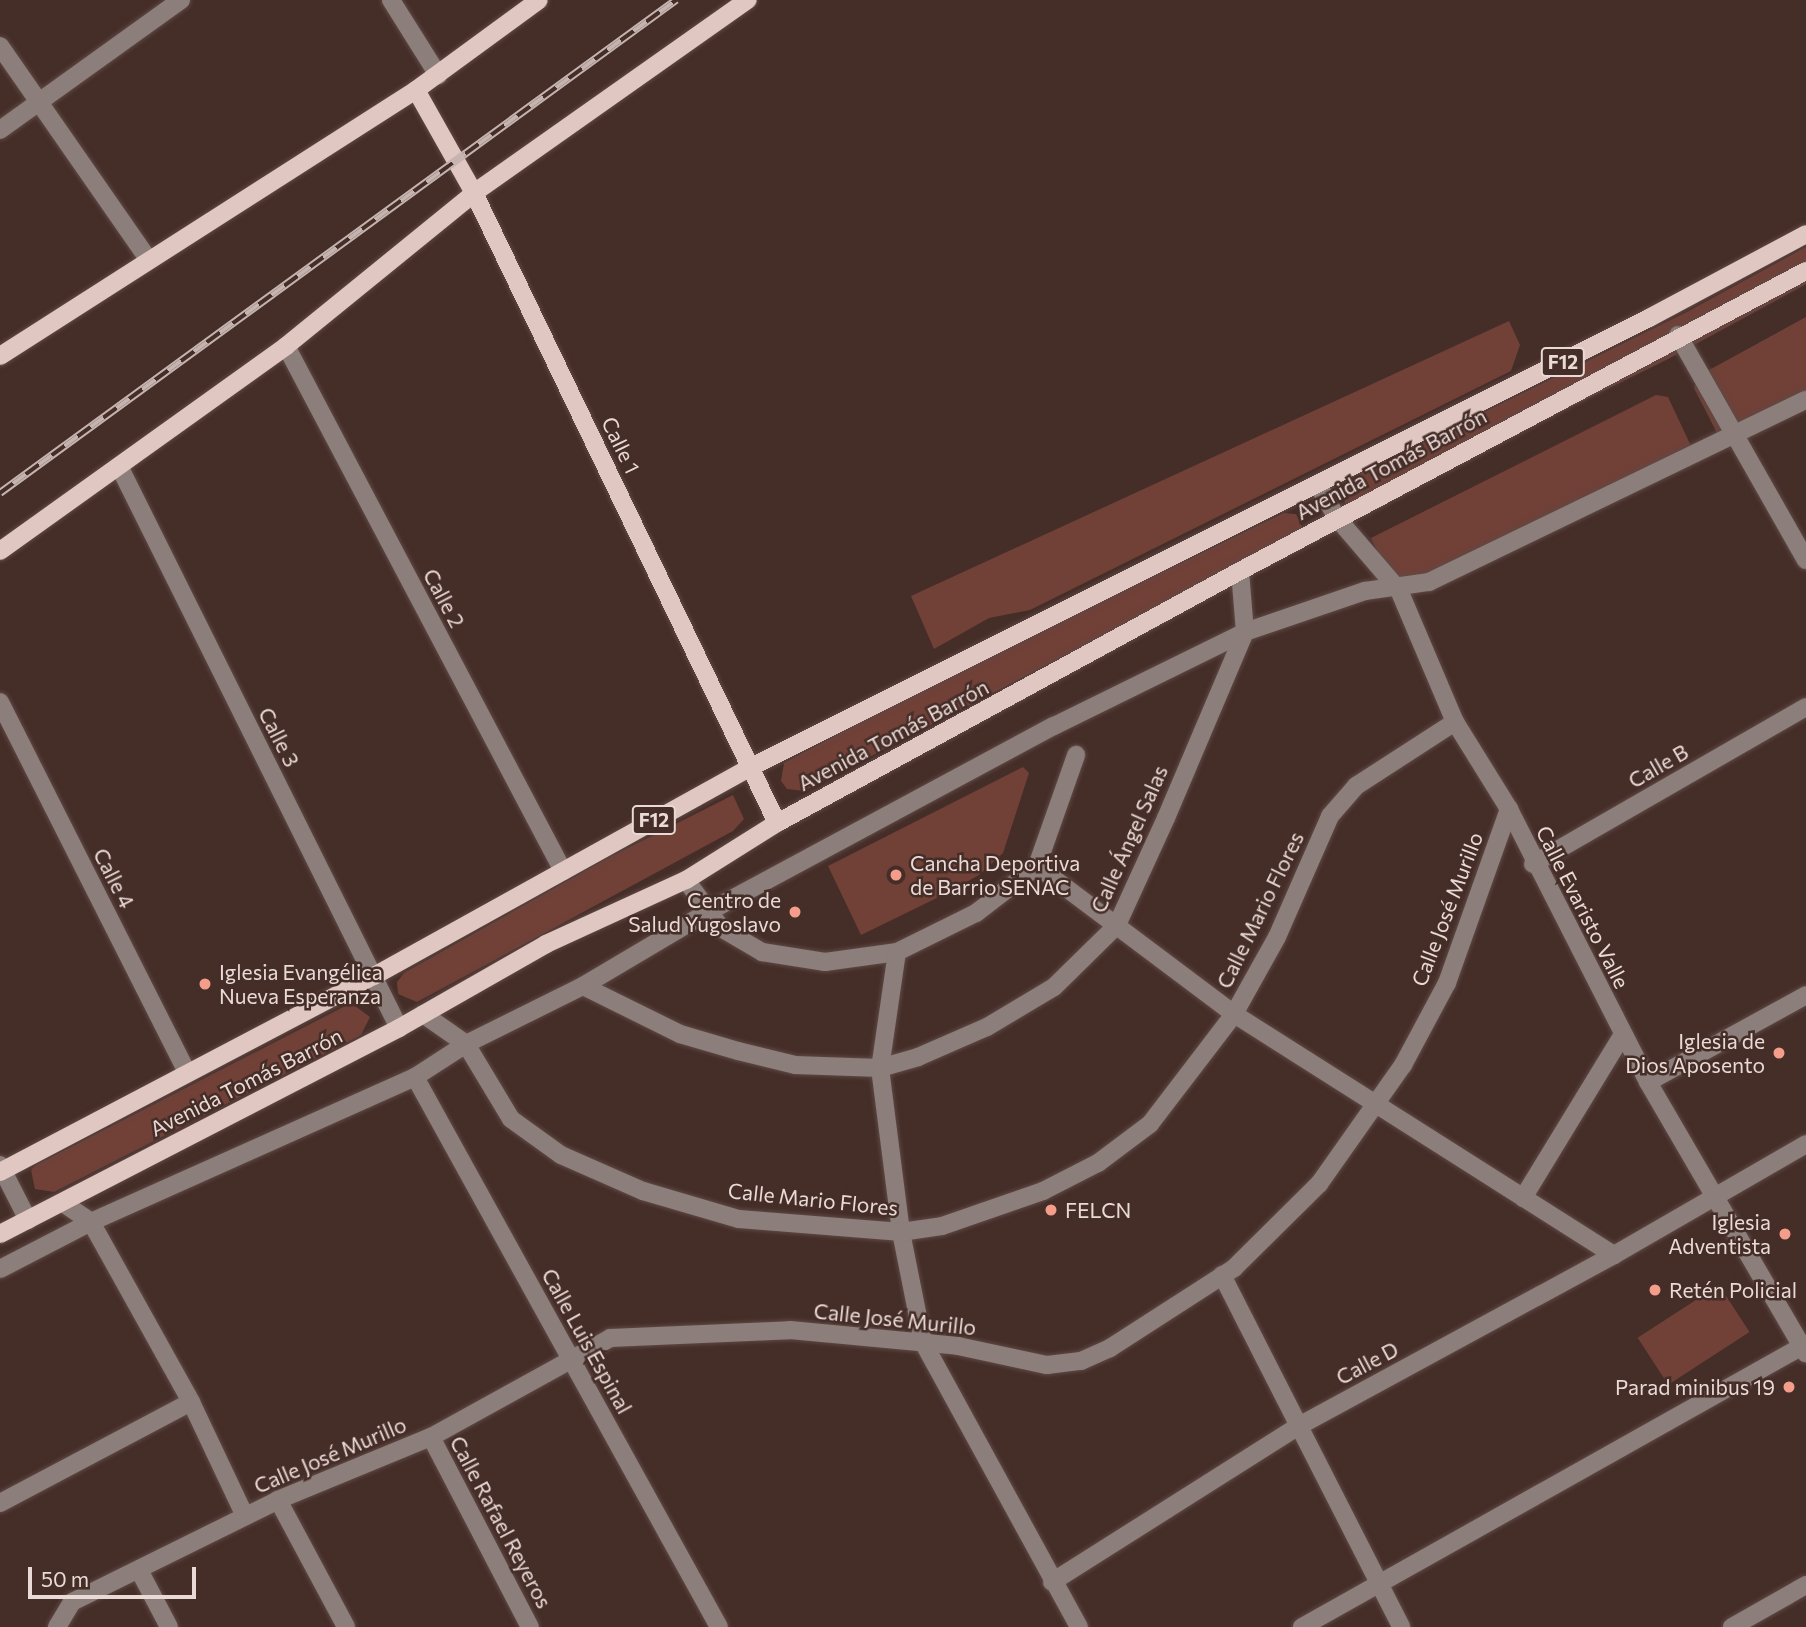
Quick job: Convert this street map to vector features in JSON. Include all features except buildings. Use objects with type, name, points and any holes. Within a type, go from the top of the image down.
[{"type":"main road","points":[[0,356],[416,90],[539,0]]},
{"type":"main road","points":[[0,551],[286,346],[474,193],[748,0]]},
{"type":"main road","name":"Calle 1","points":[[416,90],[474,193],[776,823]]},
{"type":"main road","name":"Avenida Tomás Barrón","points":[[1,1169],[374,976],[751,767],[1318,485],[1806,234]]},
{"type":"main road","name":"Avenida Tomás Barrón","points":[[0,1234],[399,1028],[546,944],[686,880],[776,823],[1678,335],[1806,271]]},
{"type":"street","points":[[0,130],[40,105],[181,0]]},
{"type":"street","points":[[391,0],[438,75]]},
{"type":"street","points":[[0,46],[148,259]]},
{"type":"street","points":[[1678,335],[1737,434],[1806,560]]},
{"type":"street","name":"Calle 2","points":[[286,346],[562,871]]},
{"type":"street","points":[[0,1269],[91,1222],[415,1077],[466,1044],[583,986],[706,913],[1054,726],[1245,632],[1365,591],[1399,590],[1429,582],[1806,400]]},
{"type":"street","name":"Calle 3","points":[[118,466],[399,1028]]},
{"type":"street","name":"Calle Evaristo Valle","points":[[1318,485],[1337,518],[1399,590],[1455,722],[1509,809],[1533,864],[1712,1197],[1805,1348]]},
{"type":"street","name":"Calle Ángel Salas","points":[[583,986],[680,1034],[738,1051],[795,1065],[880,1068],[918,1057],[987,1027],[1054,987],[1117,925],[1245,632],[1240,571]]},
{"type":"street","name":"Calle 4","points":[[0,702],[187,1073]]},
{"type":"street","name":"Calle B","points":[[1533,864],[1806,707]]},
{"type":"street","name":"Calle Mario Flores","points":[[423,1014],[466,1044],[511,1119],[561,1155],[632,1186],[739,1219],[901,1232],[942,1226],[1030,1195],[1098,1163],[1150,1124],[1234,1014],[1277,937],[1330,816],[1356,786],[1455,722]]},
{"type":"street","points":[[686,880],[706,913],[721,928],[762,952],[825,962],[897,952],[976,913],[1037,866],[1076,755]]},
{"type":"street","name":"Calle José Murillo","points":[[57,1627],[72,1602],[278,1500],[431,1437],[570,1356],[610,1338],[790,1330],[923,1342],[1047,1365],[1081,1361],[1110,1348],[1222,1275],[1319,1184],[1403,1065],[1447,983],[1509,809]]},
{"type":"street","points":[[1037,866],[1234,1014],[1614,1255]]},
{"type":"street","points":[[897,952],[880,1068],[901,1232],[923,1342],[1079,1627]]},
{"type":"street","points":[[1648,1082],[1806,995]]},
{"type":"street","points":[[1523,1198],[1623,1034]]},
{"type":"street","name":"Calle Luis Espinal","points":[[415,1077],[719,1627]]},
{"type":"street","name":"Calle D","points":[[1052,1582],[1297,1427],[1614,1255],[1806,1144]]},
{"type":"street","points":[[1,1169],[28,1220]]},
{"type":"street","points":[[63,1203],[91,1222],[191,1402],[244,1516]]},
{"type":"street","points":[[1222,1275],[1376,1585],[1401,1627]]},
{"type":"street","points":[[1302,1627],[1805,1348]]},
{"type":"street","points":[[0,1503],[191,1402]]},
{"type":"street","name":"Calle Rafael Reyeros","points":[[431,1437],[530,1627]]},
{"type":"street","points":[[278,1500],[346,1627]]},
{"type":"street","points":[[139,1570],[169,1627]]},
{"type":"street","points":[[1732,1627],[1806,1585]]},
{"type":"shaded area","points":[[1806,247],[1806,284],[1668,359],[1367,507],[1345,503],[1342,494],[1347,485],[1361,473],[1687,312]]},
{"type":"shaded area","points":[[1806,317],[1806,395],[1729,433],[1717,433],[1694,388],[1700,375]]},
{"type":"shaded area","points":[[1509,321],[1520,345],[1511,371],[1030,610],[989,618],[934,649],[911,596]]},
{"type":"shaded area","points":[[1656,395],[1668,397],[1691,446],[1689,456],[1413,593],[1398,595],[1371,538]]},
{"type":"shaded area","points":[[1284,513],[1296,514],[1304,531],[804,791],[787,789],[781,781],[784,763],[941,679]]},
{"type":"shaded area","points":[[1023,767],[1029,773],[1003,853],[979,875],[861,935],[828,866]]},
{"type":"shaded area","points":[[733,795],[744,819],[733,831],[417,1002],[398,994],[397,982],[404,973],[606,859]]},
{"type":"shaded area","points":[[351,1003],[370,1017],[361,1035],[54,1192],[35,1189],[31,1170],[36,1165]]},
{"type":"shaded area","points":[[1719,1285],[1749,1332],[1668,1385],[1638,1338]]},
{"type":"railway","points":[[0,493],[676,0]]},
{"type":"place","name":"Cancha Deportiva de Barrio SENAC","points":[[896,875]]},
{"type":"place","name":"Centro de Salud Yugoslavo","points":[[795,912]]},
{"type":"place","name":"Iglesia Evangélica Nueva Esperanza","points":[[205,984]]},
{"type":"place","name":"Iglesia de Dios Aposento","points":[[1779,1053]]},
{"type":"place","name":"FELCN","points":[[1051,1210]]},
{"type":"place","name":"Iglesia Adventista","points":[[1785,1234]]},
{"type":"place","name":"Retén Policial","points":[[1655,1290]]},
{"type":"place","name":"Parad minibus 19","points":[[1789,1387]]}]
